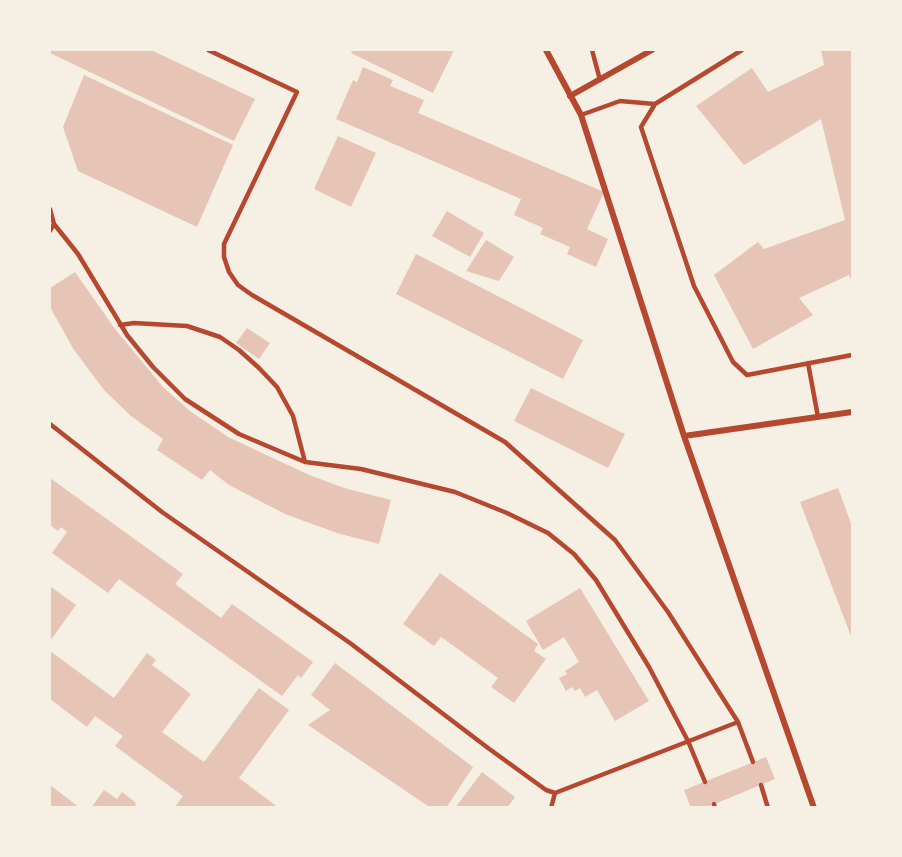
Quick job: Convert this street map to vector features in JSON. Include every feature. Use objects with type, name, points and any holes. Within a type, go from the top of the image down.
[{"type":"street","points":[[546,50],[581,115],[684,436],[814,807]]},
{"type":"street","points":[[570,96],[652,50]]},
{"type":"street","points":[[684,436],[852,412]]},
{"type":"lane","points":[[208,50],[297,92],[224,244],[224,257],[229,272],[238,285],[505,442],[615,540],[668,612],[738,722],[753,762]]},
{"type":"lane","points":[[592,50],[600,80]]},
{"type":"lane","points":[[742,50],[655,104],[640,127],[694,286],[733,362],[747,375],[852,355]]},
{"type":"lane","points":[[581,115],[620,101],[655,104]]},
{"type":"lane","points":[[50,209],[54,224],[78,254],[120,324],[153,367],[185,399],[239,434],[305,462],[361,469],[455,492],[548,533],[574,554],[596,580],[650,667],[688,741],[705,782]]},
{"type":"lane","points":[[50,231],[54,224]]},
{"type":"lane","points":[[120,324],[187,326],[220,337],[239,350],[277,387],[293,416],[305,462]]},
{"type":"lane","points":[[808,363],[818,417]]},
{"type":"lane","points":[[50,424],[162,512],[350,643],[546,790],[555,793],[738,722]]},
{"type":"lane","points":[[761,785],[768,807]]},
{"type":"lane","points":[[551,807],[555,793]]},
{"type":"building","points":[[50,50],[151,50],[255,99],[234,141],[50,53]]},
{"type":"building","points":[[353,50],[454,50],[433,93],[351,53]]},
{"type":"building","points":[[821,50],[852,50],[852,282],[849,275],[799,298],[813,315],[753,349],[714,275],[758,242],[764,249],[845,220],[821,119],[744,165],[696,106],[752,68],[768,92],[824,65]]},
{"type":"building","points":[[363,67],[393,80],[390,86],[424,100],[418,113],[604,192],[587,229],[608,239],[596,267],[567,254],[570,247],[540,234],[543,228],[514,215],[521,199],[336,119],[353,80],[357,82]]},
{"type":"building","points":[[84,75],[233,145],[197,227],[78,171],[63,127]]},
{"type":"building","points":[[338,136],[376,153],[351,207],[314,189]]},
{"type":"building","points":[[447,211],[484,233],[470,257],[432,236]]},
{"type":"building","points":[[486,240],[514,257],[499,281],[466,271]]},
{"type":"building","points":[[416,254],[583,340],[563,379],[396,294]]},
{"type":"building","points":[[75,272],[115,329],[163,387],[190,411],[228,437],[307,474],[344,488],[391,500],[379,544],[337,533],[285,514],[229,485],[210,470],[202,480],[157,450],[163,439],[131,416],[104,390],[74,350],[50,307],[50,288]]},
{"type":"building","points":[[247,328],[270,343],[259,359],[236,343]]},
{"type":"building","points":[[531,388],[625,434],[608,468],[514,421]]},
{"type":"building","points":[[50,478],[183,574],[175,584],[221,618],[232,604],[313,662],[301,678],[298,675],[282,696],[119,579],[108,593],[52,553],[67,532],[61,527],[58,531],[50,525]]},
{"type":"building","points":[[838,488],[852,526],[852,639],[800,502]]},
{"type":"building","points":[[440,573],[538,644],[534,651],[546,659],[514,703],[491,687],[498,678],[441,637],[434,646],[403,624]]},
{"type":"building","points":[[50,588],[76,605],[50,641]]},
{"type":"building","points":[[580,588],[649,701],[615,721],[597,690],[585,697],[580,688],[575,691],[572,687],[566,691],[559,678],[567,674],[565,671],[579,662],[564,637],[543,650],[526,621]]},
{"type":"building","points":[[50,651],[114,698],[147,653],[156,660],[152,665],[191,694],[162,732],[204,762],[259,688],[289,710],[239,778],[279,808],[174,808],[183,796],[115,746],[123,736],[95,716],[87,727],[50,699]]},
{"type":"building","points":[[335,663],[473,767],[446,808],[431,808],[308,725],[330,710],[311,695]]},
{"type":"building","points":[[766,757],[775,779],[705,808],[691,808],[684,790]]},
{"type":"building","points":[[482,772],[515,797],[507,808],[455,808]]},
{"type":"building","points":[[50,785],[80,808],[50,808]]},
{"type":"building","points":[[104,790],[117,799],[122,792],[135,802],[136,808],[91,808]]}]
